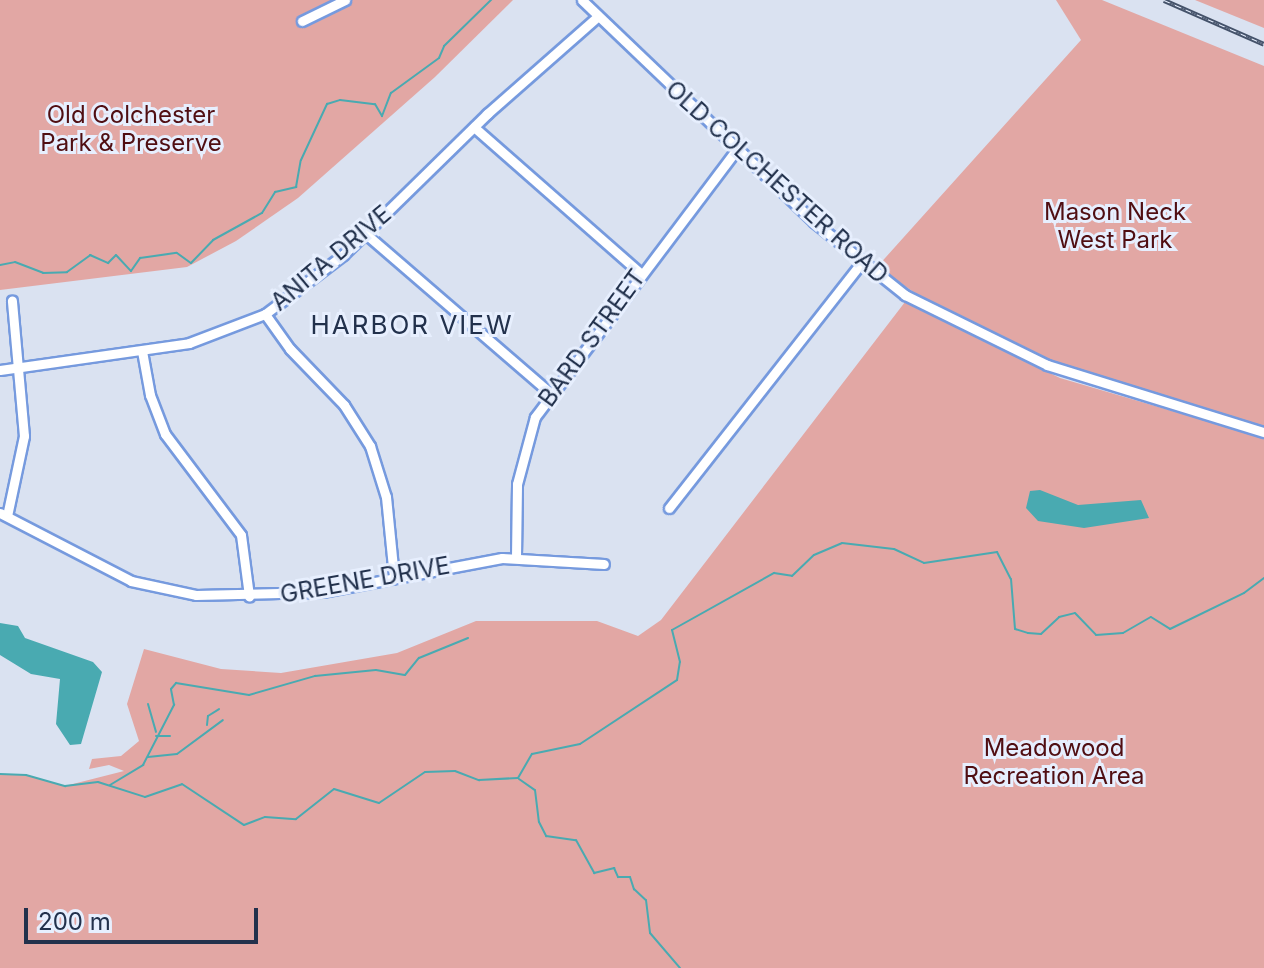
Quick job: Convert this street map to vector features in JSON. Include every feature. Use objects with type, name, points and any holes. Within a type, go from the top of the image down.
[{"type":"street","points":[[302,21],[345,0]]},
{"type":"street","name":"OLD COLCHESTER ROAD","points":[[582,0],[861,263],[905,295],[1047,365],[1264,432]]},
{"type":"street","name":"ANITA DRIVE","points":[[0,370],[202,340],[265,314],[366,234],[474,127],[597,17]]},
{"type":"street","points":[[474,127],[640,273]]},
{"type":"street","name":"BARD STREET","points":[[516,557],[519,467],[549,392],[738,148]]},
{"type":"street","points":[[366,234],[549,392]]},
{"type":"street","points":[[669,508],[861,263]]},
{"type":"street","points":[[4,515],[24,448],[20,369],[12,301]]},
{"type":"street","points":[[265,314],[290,349],[344,405],[370,446],[386,497],[394,577]]},
{"type":"street","points":[[142,351],[150,395],[165,434],[241,535],[249,596]]},
{"type":"street","name":"GREENE DRIVE","points":[[4,515],[140,584],[196,595],[322,592],[516,557],[604,564]]},
{"type":"green space","name":"Old Colchester Park & Preserve","points":[[0,0],[513,0],[435,77],[298,198],[236,241],[187,267],[0,290]]},
{"type":"green space","name":"Mason Neck West Park","points":[[1056,0],[1102,0],[1264,66],[1264,427],[1058,365],[931,304],[877,267],[1081,40]]},
{"type":"green space","points":[[1195,0],[1264,0],[1264,28]]},
{"type":"green space","name":"Meadowood Recreation Area","points":[[905,302],[1060,378],[1264,438],[1264,968],[0,968],[0,774],[26,775],[65,786],[124,771],[109,765],[89,769],[92,759],[121,756],[139,741],[127,704],[144,649],[221,669],[281,673],[397,653],[476,621],[597,621],[638,636],[661,620]]},
{"type":"water","points":[[1040,490],[1078,505],[1141,500],[1149,518],[1084,528],[1038,521],[1026,508],[1030,491]]},
{"type":"water","points":[[0,623],[18,626],[25,638],[93,662],[102,672],[81,744],[70,745],[56,724],[60,679],[31,674],[0,655]]},
{"type":"waterway","points":[[0,265],[15,262],[43,273],[67,272],[90,255],[108,263],[116,255],[131,271],[140,258],[177,253],[191,263],[213,240],[262,213],[275,192],[296,187],[301,160],[327,104],[340,100],[375,104],[382,116],[391,93],[439,58],[444,46],[491,0]]},
{"type":"waterway","points":[[0,774],[26,775],[65,786],[98,782],[145,797],[182,784],[244,825],[265,817],[296,819],[334,789],[379,803],[425,772],[455,771],[479,780],[518,778],[532,754],[580,744],[677,680],[680,662],[672,630],[774,573],[792,576],[814,555],[842,543],[894,549],[924,563],[997,552],[1011,579],[1015,629],[1028,633],[1041,634],[1059,617],[1075,613],[1096,635],[1123,633],[1151,617],[1170,629],[1244,593],[1264,578]]},
{"type":"waterway","points":[[110,785],[143,765],[174,705],[171,689],[176,683],[249,695],[315,676],[376,670],[405,675],[419,658],[468,638]]},
{"type":"waterway","points":[[148,704],[156,732]]},
{"type":"waterway","points":[[207,725],[208,716],[219,709]]},
{"type":"waterway","points":[[148,757],[177,754],[223,720]]},
{"type":"waterway","points":[[156,736],[170,736]]},
{"type":"waterway","points":[[519,779],[535,790],[539,822],[546,836],[576,840],[594,873],[614,868],[618,877],[630,877],[634,889],[646,900],[650,933],[680,968]]},
{"type":"railway","points":[[1164,0],[1264,44]]},
{"type":"district","name":"HARBOR VIEW","points":[[412,325]]}]
